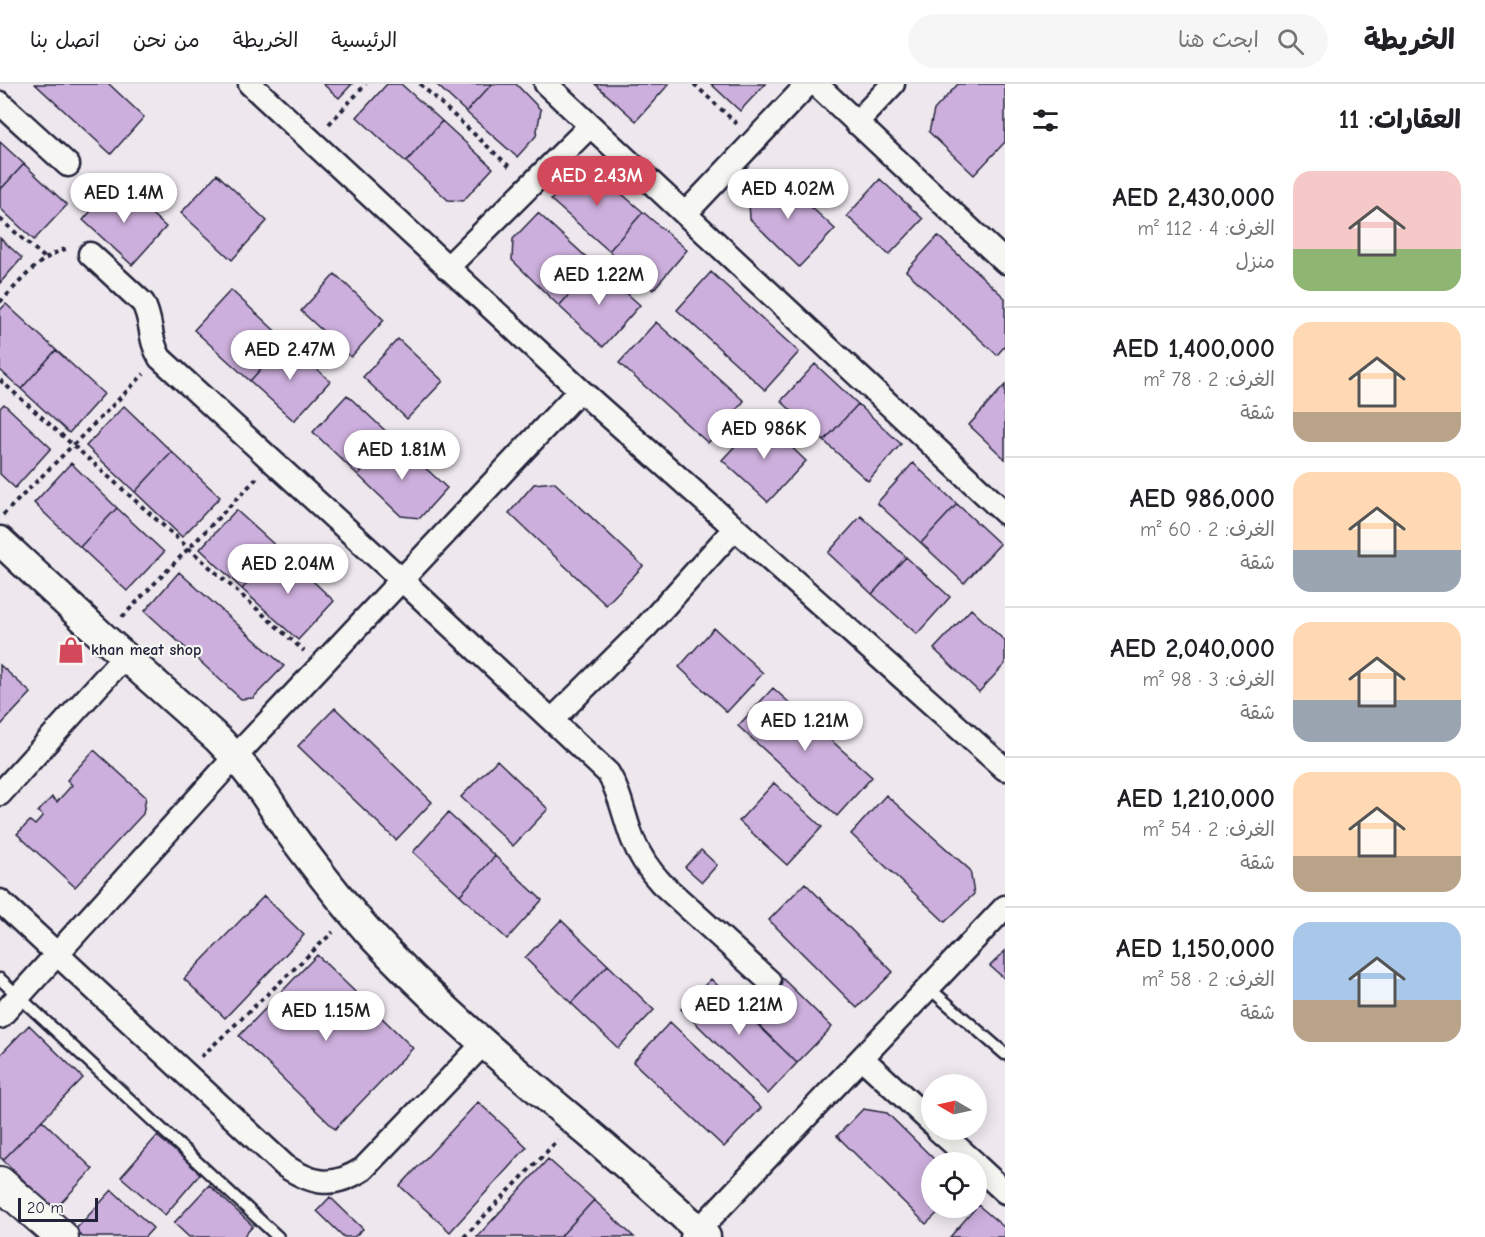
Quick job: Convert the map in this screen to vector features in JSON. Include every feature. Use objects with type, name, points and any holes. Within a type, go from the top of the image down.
[{"type":"main road","points":[[0,1183],[62,1237]]},
{"type":"street","points":[[250,84],[580,390],[1005,769]]},
{"type":"street","points":[[685,214],[808,84]]},
{"type":"street","points":[[816,84],[1005,262]]},
{"type":"street","points":[[856,123],[893,84]]},
{"type":"street","points":[[555,87],[590,126],[1005,513]]},
{"type":"street","points":[[0,102],[68,165]]},
{"type":"street","points":[[447,268],[590,126]]},
{"type":"street","points":[[90,254],[143,303],[147,310],[150,338],[160,358],[608,773],[615,785],[632,838],[649,870],[661,884],[769,981]]},
{"type":"street","points":[[0,1017],[235,757],[580,390]]},
{"type":"street","points":[[552,720],[646,627],[735,528]]},
{"type":"street","points":[[0,541],[103,637],[218,739],[258,785],[303,851],[352,913],[402,966],[484,1043],[699,1235],[862,1058],[1005,908]]},
{"type":"street","points":[[0,794],[125,656]]},
{"type":"street","points":[[0,901],[285,1166],[315,1182],[332,1182],[349,1178],[363,1169],[484,1043]]},
{"type":"street","points":[[862,1058],[921,1113]]},
{"type":"street","points":[[949,1140],[962,1152]]},
{"type":"street","points":[[987,1175],[1005,1192]]},
{"type":"lane","points":[[0,979],[278,1237]]},
{"type":"lane","points":[[929,988],[1005,1054]]},
{"type":"path","points":[[312,142],[366,84]]},
{"type":"path","points":[[420,84],[530,186]]},
{"type":"path","points":[[694,84],[754,141]]},
{"type":"path","points":[[0,219],[45,258]]},
{"type":"path","points":[[0,302],[45,258],[55,252],[78,249],[90,254]]},
{"type":"path","points":[[0,518],[160,358]]},
{"type":"path","points":[[0,380],[321,666]]},
{"type":"path","points":[[103,637],[272,461]]},
{"type":"path","points":[[185,1071],[352,913]]},
{"type":"path","points":[[464,1237],[575,1122]]},
{"type":"building","points":[[35,84],[109,84],[144,117],[111,154]]},
{"type":"building","points":[[323,84],[352,84],[339,98]]},
{"type":"building","points":[[387,84],[401,84],[442,121],[406,162],[357,117]]},
{"type":"building","points":[[436,84],[492,84],[466,112]]},
{"type":"building","points":[[492,84],[516,84],[541,110],[536,136],[517,157],[466,112]]},
{"type":"building","points":[[595,84],[669,84],[636,121]]},
{"type":"building","points":[[711,84],[765,84],[740,111]]},
{"type":"building","points":[[958,84],[1005,84],[1005,142],[974,175],[929,132],[934,110]]},
{"type":"building","points":[[442,121],[493,168],[463,201],[448,200],[406,162]]},
{"type":"building","points":[[0,142],[24,164],[0,190]]},
{"type":"building","points":[[24,164],[67,205],[34,240],[0,208],[0,190]]},
{"type":"building","points":[[581,166],[590,167],[643,212],[609,251],[551,200]]},
{"type":"building","points":[[773,172],[835,229],[799,267],[750,219],[749,202]]},
{"type":"building","points":[[217,174],[267,221],[232,260],[181,213]]},
{"type":"building","points":[[880,179],[923,219],[889,255],[847,216]]},
{"type":"building","points":[[117,182],[166,227],[132,265],[83,220]]},
{"type":"building","points":[[643,212],[687,250],[653,290],[609,251]]},
{"type":"building","points":[[538,213],[595,265],[559,306],[512,260],[513,239]]},
{"type":"building","points":[[938,236],[1005,298],[1005,346],[997,355],[906,271]]},
{"type":"building","points":[[0,238],[22,258],[0,283]]},
{"type":"building","points":[[595,265],[640,305],[603,347],[559,306]]},
{"type":"building","points":[[711,272],[799,352],[765,390],[677,310]]},
{"type":"building","points":[[335,274],[384,320],[351,357],[301,311]]},
{"type":"building","points":[[231,290],[286,341],[250,381],[194,330]]},
{"type":"building","points":[[6,304],[56,350],[21,389],[0,370],[0,310]]},
{"type":"building","points":[[656,322],[744,401],[708,443],[619,363]]},
{"type":"building","points":[[398,339],[443,381],[407,419],[363,377]]},
{"type":"building","points":[[286,341],[330,381],[294,421],[250,381]]},
{"type":"building","points":[[56,350],[104,394],[69,433],[21,389]]},
{"type":"building","points":[[815,364],[858,404],[824,441],[781,401]]},
{"type":"building","points":[[1005,385],[1005,459],[969,425]]},
{"type":"building","points":[[347,395],[392,437],[358,475],[313,432]]},
{"type":"building","points":[[4,404],[51,448],[15,488],[0,474],[0,408]]},
{"type":"building","points":[[858,404],[901,444],[868,481],[824,441]]},
{"type":"building","points":[[124,406],[172,452],[135,492],[86,446]]},
{"type":"building","points":[[761,418],[806,461],[768,502],[722,460]]},
{"type":"building","points":[[392,437],[447,488],[420,518],[401,516],[358,475]]},
{"type":"building","points":[[172,452],[220,497],[182,537],[135,492]]},
{"type":"building","points":[[71,463],[117,508],[80,547],[34,503]]},
{"type":"building","points":[[913,463],[957,504],[921,543],[877,503]]},
{"type":"building","points":[[554,482],[643,566],[606,605],[509,513],[534,484]]},
{"type":"building","points":[[957,504],[1000,544],[964,583],[921,543]]},
{"type":"building","points":[[117,508],[164,552],[127,591],[80,547]]},
{"type":"building","points":[[236,510],[279,549],[242,589],[200,549]]},
{"type":"building","points":[[861,516],[906,557],[872,594],[828,553]]},
{"type":"building","points":[[279,549],[334,601],[298,640],[242,589]]},
{"type":"building","points":[[906,557],[950,597],[917,634],[872,594]]},
{"type":"building","points":[[179,572],[284,666],[253,698],[241,699],[145,611]]},
{"type":"building","points":[[971,609],[1005,641],[1005,664],[979,692],[934,649]]},
{"type":"building","points":[[714,628],[763,673],[727,712],[679,667]]},
{"type":"building","points":[[0,665],[31,693],[0,726]]},
{"type":"building","points":[[773,688],[872,777],[837,816],[738,726]]},
{"type":"building","points":[[335,708],[432,802],[396,840],[298,746]]},
{"type":"building","points":[[94,750],[146,797],[143,814],[75,887],[17,834],[30,821],[35,825],[43,816],[38,812],[52,797],[57,802],[72,785],[67,780]]},
{"type":"building","points":[[497,760],[548,809],[513,846],[461,797]]},
{"type":"building","points":[[774,783],[822,827],[787,865],[739,821]]},
{"type":"building","points":[[886,795],[970,870],[974,894],[945,922],[851,834]]},
{"type":"building","points":[[448,813],[495,856],[460,895],[413,852]]},
{"type":"building","points":[[701,850],[717,865],[702,882],[685,867]]},
{"type":"building","points":[[495,856],[542,900],[507,939],[460,895]]},
{"type":"building","points":[[805,883],[893,972],[857,1008],[769,920]]},
{"type":"building","points":[[264,896],[304,935],[225,1018],[184,979]]},
{"type":"building","points":[[561,920],[608,965],[571,1003],[525,958]]},
{"type":"building","points":[[1005,951],[1005,979],[990,966]]},
{"type":"building","points":[[317,955],[413,1048],[335,1129],[239,1036]]},
{"type":"building","points":[[608,965],[654,1010],[618,1048],[571,1003]]},
{"type":"building","points":[[780,976],[832,1027],[797,1063],[745,1012]]},
{"type":"building","points":[[711,979],[797,1063],[768,1094],[681,1009]]},
{"type":"building","points":[[670,1022],[761,1108],[724,1147],[633,1062]]},
{"type":"building","points":[[29,1025],[83,1078],[3,1160],[0,1157],[0,1055]]},
{"type":"building","points":[[478,1102],[527,1147],[450,1232],[400,1186]]},
{"type":"building","points":[[863,1109],[887,1113],[927,1152],[921,1152],[921,1218],[932,1218],[926,1224],[837,1136]]},
{"type":"building","points":[[42,1120],[93,1169],[54,1210],[3,1160]]},
{"type":"building","points":[[157,1136],[201,1173],[165,1215],[121,1177]]},
{"type":"building","points":[[548,1159],[594,1200],[560,1237],[477,1237]]},
{"type":"building","points":[[209,1185],[253,1226],[243,1237],[189,1237],[174,1223]]},
{"type":"building","points":[[112,1190],[153,1228],[145,1237],[82,1237],[75,1230]]},
{"type":"building","points":[[330,1197],[363,1229],[354,1237],[344,1237],[317,1211]]},
{"type":"building","points":[[594,1200],[634,1237],[560,1237]]},
{"type":"building","points":[[987,1213],[1005,1228],[1005,1237],[950,1237],[967,1218],[987,1218]]},
{"type":"place","name":"khan meat shop","points":[[71,650]]}]
